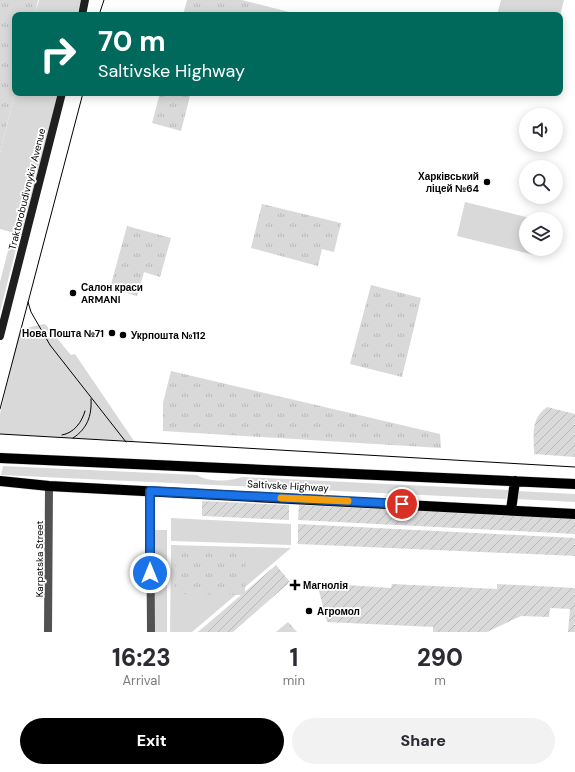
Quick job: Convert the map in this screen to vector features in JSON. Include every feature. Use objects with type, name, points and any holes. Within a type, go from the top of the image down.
[{"type":"main road","points":[[83,12],[86,0]]},
{"type":"main road","name":"Traktorobudivnykiv Avenue","points":[[0,336],[61,96]]},
{"type":"main road","name":"Saltivske Highway","points":[[0,458],[575,484]]},
{"type":"main road","name":"Saltivske Highway","points":[[0,481],[49,486],[575,514]]},
{"type":"main road","points":[[511,510],[515,481]]},
{"type":"street","name":"Karpatska Street","points":[[48,632],[49,486]]},
{"type":"street","points":[[150,491],[151,632]]},
{"type":"green space","points":[[0,0],[38,0],[36,12],[12,12],[12,96],[14,96],[0,153]]},
{"type":"green space","points":[[39,0],[81,0],[78,12],[36,12]]},
{"type":"green space","points":[[187,0],[242,0],[289,12],[184,12]]},
{"type":"green space","points":[[501,0],[564,0],[561,12],[498,12]]},
{"type":"green space","points":[[14,96],[57,96],[22,235],[0,229],[0,153]]},
{"type":"green space","points":[[159,96],[190,96],[181,131],[152,123]]},
{"type":"green space","points":[[465,202],[519,215],[519,251],[457,236]]},
{"type":"green space","points":[[262,204],[341,223],[334,252],[322,249],[318,266],[251,248]]},
{"type":"green space","points":[[127,226],[171,238],[160,277],[144,272],[137,296],[110,288]]},
{"type":"green space","points":[[14,236],[17,237],[18,241],[0,312],[0,282],[11,239]]},
{"type":"green space","points":[[371,285],[421,298],[402,377],[350,364]]},
{"type":"green space","points":[[45,324],[71,355],[75,354],[134,441],[0,434],[0,414],[20,329]]},
{"type":"green space","points":[[171,371],[440,434],[441,448],[163,431],[163,403]]},
{"type":"green space","points":[[547,407],[575,414],[575,457],[534,454],[535,422]]},
{"type":"green space","points":[[3,466],[197,475],[213,480],[231,480],[242,477],[509,490],[506,499],[1,475]]},
{"type":"green space","points":[[517,491],[575,494],[575,502],[516,499]]},
{"type":"green space","points":[[202,501],[289,505],[289,520],[202,516]]},
{"type":"green space","points":[[299,505],[575,518],[575,534],[298,520]]},
{"type":"green space","points":[[171,518],[291,524],[291,545],[171,541]]},
{"type":"green space","points":[[298,524],[575,538],[575,556],[298,544]]},
{"type":"green space","points":[[153,530],[167,530],[167,632],[153,632]]},
{"type":"green space","points":[[171,545],[291,548],[192,632],[170,632]]},
{"type":"green space","points":[[176,549],[246,551],[245,595],[175,594]]},
{"type":"green space","points":[[276,565],[290,582],[233,632],[198,632]]},
{"type":"green space","points":[[317,583],[391,588],[392,584],[497,589],[497,584],[575,588],[575,632],[568,632],[570,609],[550,608],[549,617],[521,616],[487,632],[433,632],[433,627],[327,622]]},
{"type":"green space","points":[[288,622],[297,632],[276,632]]},
{"type":"tram line","points":[[100,12],[104,0]]},
{"type":"tram line","points":[[0,409],[82,96]]},
{"type":"tram line","points":[[28,302],[31,312],[50,345],[126,442]]},
{"type":"tram line","points":[[73,438],[88,422],[91,411],[91,399]]},
{"type":"tram line","points":[[62,435],[70,432],[77,426],[85,411]]},
{"type":"tram line","points":[[0,434],[575,467]]},
{"type":"slow traffic","points":[[281,498],[348,501]]},
{"type":"place","name":"Харківський ліцей №64","points":[[487,182]]},
{"type":"place","name":"Салон краси ARMANI","points":[[73,293]]},
{"type":"place","name":"Нова Пошта №71","points":[[112,333]]},
{"type":"place","name":"Укрпошта №112","points":[[123,335]]},
{"type":"place","name":"Магнолія","points":[[295,585]]},
{"type":"place","name":"Агромол","points":[[309,611]]},
{"type":"route","points":[[150,573],[150,491],[402,504]]}]
